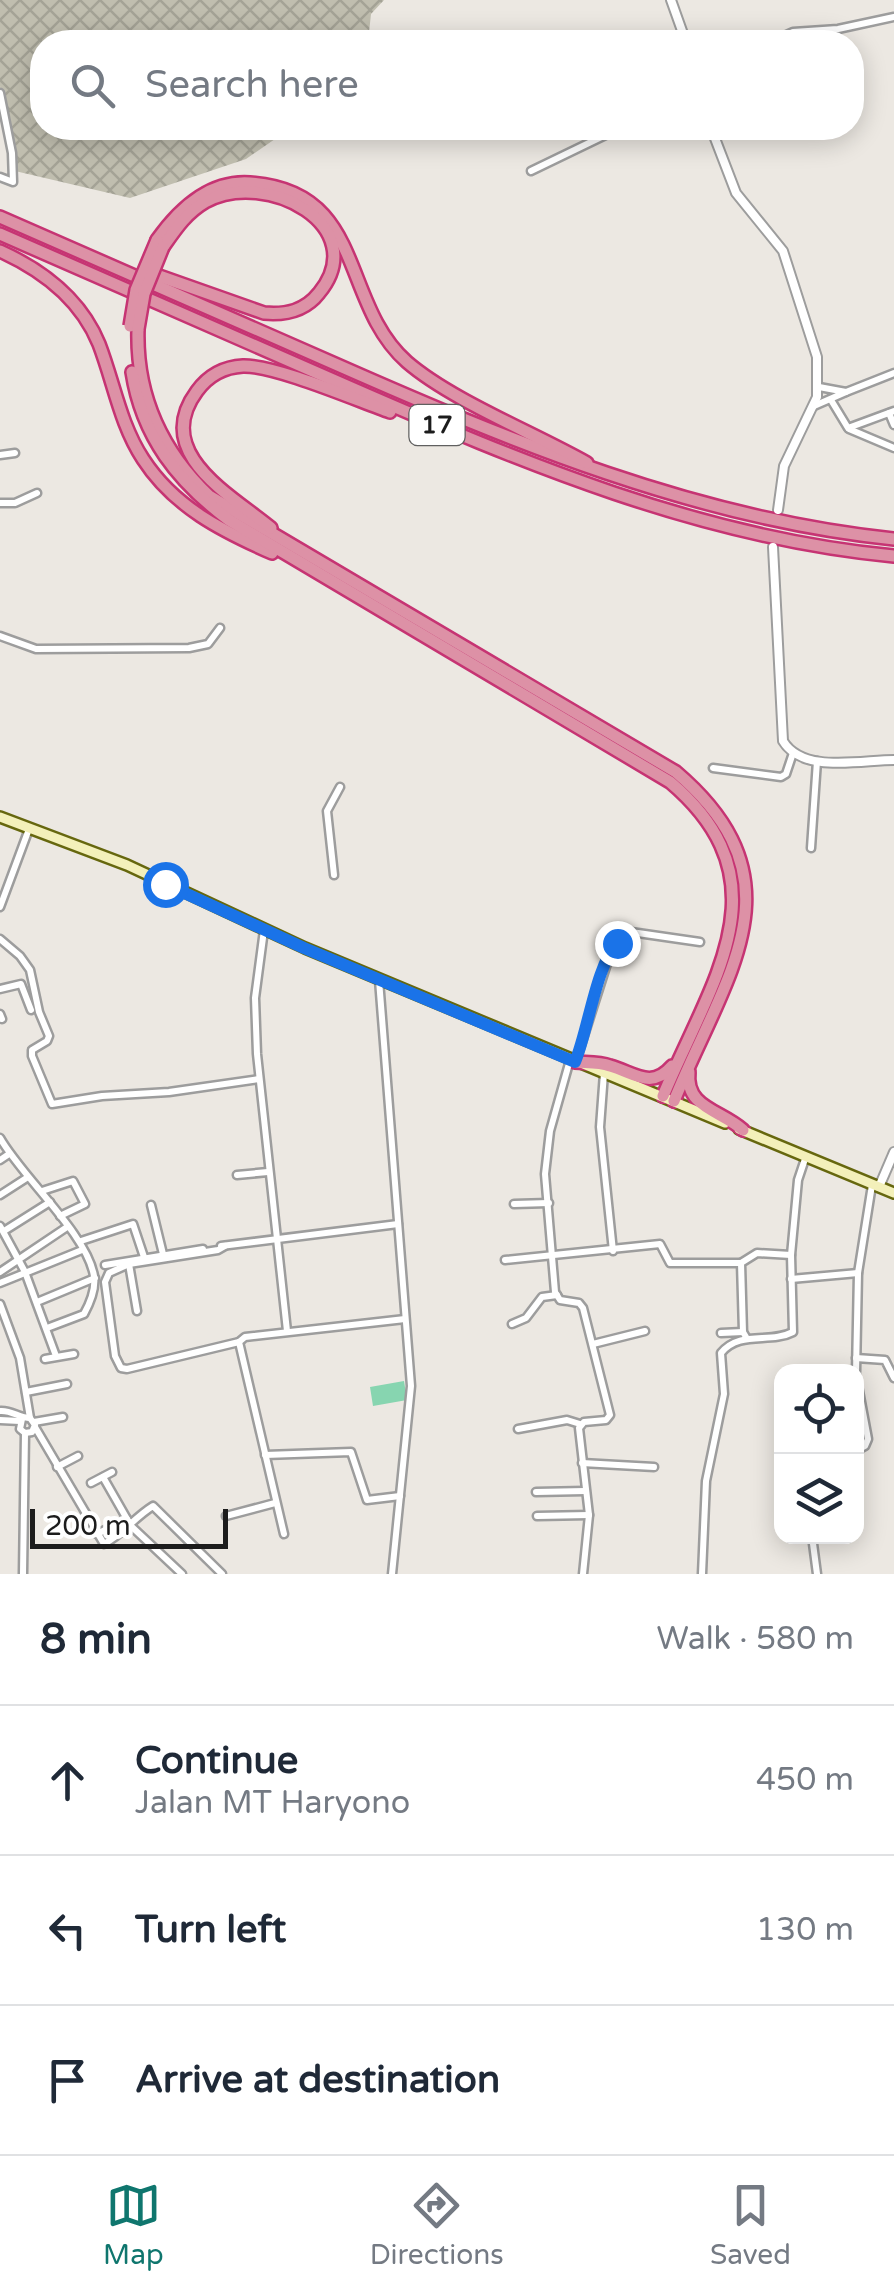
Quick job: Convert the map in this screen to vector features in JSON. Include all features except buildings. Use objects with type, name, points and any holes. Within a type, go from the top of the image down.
[{"type":"highway","points":[[612,476],[446,388],[405,360],[372,314],[336,228],[300,195],[243,182],[221,187],[187,205],[160,244],[134,328],[131,364],[138,404],[152,437],[186,485],[229,520],[670,782],[709,821],[724,850],[741,910]]},
{"type":"highway","points":[[70,247],[246,307],[278,314],[292,312],[314,299],[324,286],[332,259],[327,232],[319,221],[294,202],[261,191],[243,191],[205,202],[160,244]]},
{"type":"highway","name":"17","points":[[0,217],[478,427],[612,476],[798,524],[894,539]]},
{"type":"highway","name":"17","points":[[0,234],[474,442],[608,493],[794,541],[894,556]]},
{"type":"highway","points":[[0,250],[49,280],[89,323],[132,439],[143,460],[173,495],[212,524],[326,578]]},
{"type":"highway","points":[[134,328],[140,376],[159,434],[208,496],[676,772],[719,815],[745,868],[741,910],[735,935],[668,1098]]},
{"type":"highway","points":[[300,552],[217,487],[191,458],[185,440],[187,408],[194,394],[214,374],[245,366],[261,368],[474,442]]},
{"type":"highway","points":[[572,1061],[606,1064],[652,1080],[662,1077],[686,1056]]},
{"type":"highway","points":[[686,1056],[688,1084],[695,1100],[730,1118],[743,1130]]},
{"type":"main road","points":[[0,817],[126,865],[379,980],[894,1193]]},
{"type":"street","points":[[671,0],[682,30]]},
{"type":"street","points":[[815,30],[894,17]]},
{"type":"street","points":[[0,93],[12,153],[13,182],[0,177]]},
{"type":"street","points":[[531,171],[595,140]]},
{"type":"street","points":[[716,140],[736,193],[783,252],[817,357],[819,387],[814,406],[784,466],[778,510]]},
{"type":"street","points":[[814,406],[894,373]]},
{"type":"street","points":[[819,387],[846,392]]},
{"type":"street","points":[[831,400],[848,428],[894,448]]},
{"type":"street","points":[[848,428],[892,412],[894,425]]},
{"type":"street","points":[[0,455],[15,453]]},
{"type":"street","points":[[0,503],[15,503],[36,493]]},
{"type":"street","points":[[774,547],[781,733],[793,753],[802,759],[894,760]]},
{"type":"street","points":[[0,636],[36,649],[189,648],[208,644],[220,628]]},
{"type":"street","points":[[712,768],[781,777],[786,774],[793,753]]},
{"type":"street","points":[[812,848],[817,761]]},
{"type":"street","points":[[334,874],[328,811],[340,787]]},
{"type":"street","points":[[0,907],[29,829]]},
{"type":"street","points":[[264,930],[255,998],[259,1079],[287,1331]]},
{"type":"street","points":[[518,1429],[568,1420],[580,1424],[606,1420],[610,1415],[582,1305],[563,1301],[557,1295],[545,1174],[550,1131],[612,948],[631,932],[700,942]]},
{"type":"street","points":[[0,939],[30,970],[38,1012],[49,1036],[32,1050],[32,1056],[52,1104],[259,1079]]},
{"type":"street","points":[[379,980],[410,1415],[403,1450],[392,1574]]},
{"type":"street","points":[[0,989],[20,984],[32,1010]]},
{"type":"street","points":[[604,1073],[600,1127],[612,1251]]},
{"type":"street","points":[[0,1138],[82,1246],[95,1278],[84,1314],[47,1328]]},
{"type":"street","points":[[856,1364],[858,1273],[876,1185],[894,1152]]},
{"type":"street","points":[[0,1160],[9,1154]]},
{"type":"street","points":[[722,1333],[787,1336],[793,1332],[791,1256],[798,1180],[806,1156]]},
{"type":"street","points":[[238,1175],[268,1172]]},
{"type":"street","points":[[0,1195],[28,1177]]},
{"type":"street","points":[[42,1192],[72,1181],[84,1206],[60,1216]]},
{"type":"street","points":[[50,1202],[2,1229],[25,1272],[56,1356]]},
{"type":"street","points":[[514,1204],[549,1203]]},
{"type":"street","points":[[152,1205],[163,1254]]},
{"type":"street","points":[[0,1282],[133,1224],[144,1257]]},
{"type":"street","points":[[105,1265],[398,1224]]},
{"type":"street","points":[[0,1272],[67,1227]]},
{"type":"street","points":[[504,1260],[660,1244],[670,1262],[741,1263],[757,1253],[791,1256]]},
{"type":"street","points":[[224,1246],[129,1264],[109,1273],[105,1282],[115,1356],[121,1368],[245,1338],[405,1319]]},
{"type":"street","points":[[741,1263],[745,1335]]},
{"type":"street","points":[[129,1264],[137,1311]]},
{"type":"street","points":[[791,1280],[858,1273]]},
{"type":"street","points":[[37,1302],[95,1278]]},
{"type":"street","points":[[512,1324],[526,1318],[542,1298],[557,1295]]},
{"type":"street","points":[[0,1304],[20,1358],[32,1432],[25,1433],[20,1429],[28,1421]]},
{"type":"street","points":[[593,1344],[645,1330]]},
{"type":"street","points":[[702,1574],[706,1481],[724,1394],[721,1353],[745,1335]]},
{"type":"street","points":[[240,1342],[284,1534]]},
{"type":"street","points":[[45,1359],[74,1354]]},
{"type":"street","points":[[856,1358],[885,1360],[894,1378]]},
{"type":"street","points":[[26,1392],[67,1384]]},
{"type":"street","points":[[0,1411],[28,1421],[106,1544],[152,1506],[222,1574]]},
{"type":"street","points":[[864,1416],[868,1438],[864,1447]]},
{"type":"street","points":[[0,1420],[63,1417]]},
{"type":"street","points":[[580,1424],[588,1515],[583,1574]]},
{"type":"street","points":[[23,1574],[25,1433]]},
{"type":"street","points":[[265,1455],[351,1452],[367,1500],[400,1496]]},
{"type":"street","points":[[57,1467],[78,1456]]},
{"type":"street","points":[[582,1463],[654,1467]]},
{"type":"street","points":[[91,1483],[112,1472]]},
{"type":"street","points":[[103,1477],[131,1521],[182,1574]]},
{"type":"street","points":[[536,1492],[585,1491]]},
{"type":"street","points":[[226,1516],[275,1503]]},
{"type":"street","points":[[537,1516],[588,1515]]},
{"type":"street","points":[[97,1534],[131,1521]]},
{"type":"street","points":[[813,1544],[817,1574]]},
{"type":"shaded area","points":[[0,0],[384,0],[371,14],[369,30],[30,30],[30,140],[274,140],[246,159],[130,198],[15,171],[0,86]]},
{"type":"green space","points":[[404,1381],[407,1400],[373,1406],[370,1387]]},
{"type":"route","points":[[165,884],[304,948],[575,1062],[598,986],[617,943]]}]
